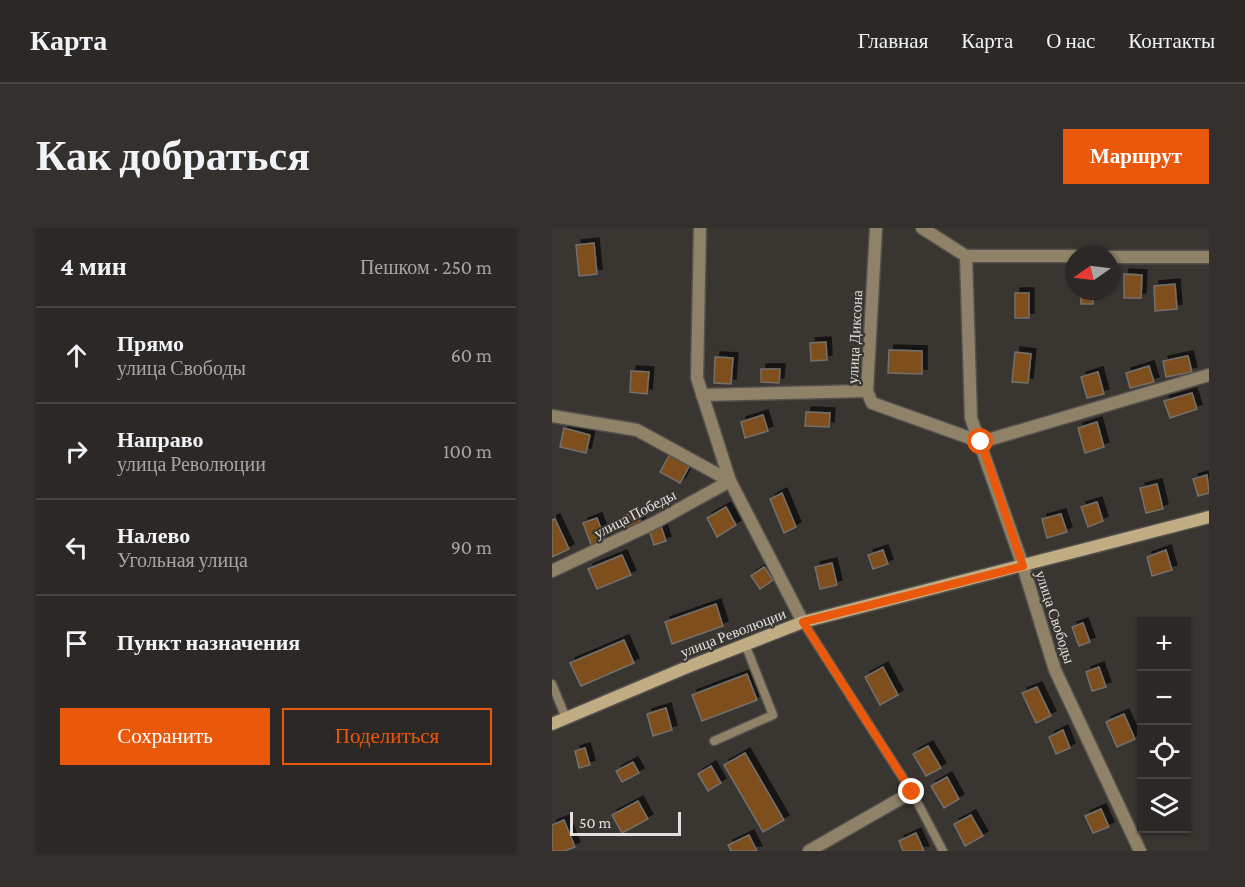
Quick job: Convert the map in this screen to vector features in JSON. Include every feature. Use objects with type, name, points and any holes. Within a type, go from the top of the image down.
[{"type":"street","points":[[700,228],[697,378],[730,482],[803,622]]},
{"type":"street","name":"улица Диксона","points":[[876,228],[867,391],[872,403],[981,442]]},
{"type":"street","points":[[922,228],[966,256],[1065,256]]},
{"type":"street","name":"улица Свободы","points":[[966,256],[971,418],[1023,566],[1055,670],[1140,851]]},
{"type":"street","points":[[1119,256],[1209,257]]},
{"type":"street","points":[[981,442],[1209,375]]},
{"type":"street","points":[[702,395],[867,391]]},
{"type":"street","points":[[552,416],[637,430],[730,482]]},
{"type":"street","name":"улица Победы","points":[[552,571],[654,523],[730,482]]},
{"type":"street","name":"улица Революции","points":[[552,724],[685,668],[803,622],[1209,517]]},
{"type":"street","points":[[809,851],[912,792]]},
{"type":"lane","points":[[803,622],[912,792],[943,851]]},
{"type":"lane","points":[[714,741],[773,715],[747,649]]},
{"type":"lane","points":[[552,684],[566,718]]},
{"type":"building","points":[[594,243],[597,274],[579,276],[576,245]]},
{"type":"building","points":[[1124,274],[1142,275],[1141,298],[1124,298]]},
{"type":"building","points":[[1175,284],[1177,309],[1155,311],[1154,286]]},
{"type":"building","points":[[1015,293],[1029,293],[1029,318],[1015,318]]},
{"type":"building","points":[[1081,300],[1093,300],[1093,304],[1081,304]]},
{"type":"building","points":[[826,342],[827,360],[811,361],[810,343]]},
{"type":"building","points":[[889,350],[922,351],[922,374],[888,373]]},
{"type":"building","points":[[1015,352],[1031,354],[1028,383],[1012,382]]},
{"type":"building","points":[[1188,356],[1192,372],[1166,377],[1163,361]]},
{"type":"building","points":[[715,357],[733,358],[731,384],[714,383]]},
{"type":"building","points":[[1149,366],[1154,382],[1130,388],[1126,373]]},
{"type":"building","points":[[761,369],[780,369],[779,383],[761,382]]},
{"type":"building","points":[[631,371],[649,372],[647,394],[630,392]]},
{"type":"building","points":[[1098,372],[1104,394],[1087,398],[1081,377]]},
{"type":"building","points":[[1192,393],[1197,409],[1170,418],[1164,401]]},
{"type":"building","points":[[806,412],[830,413],[829,427],[805,426]]},
{"type":"building","points":[[763,415],[768,431],[745,438],[741,422]]},
{"type":"building","points":[[1097,422],[1104,447],[1085,453],[1078,428]]},
{"type":"building","points":[[564,428],[590,435],[586,453],[560,447]]},
{"type":"building","points":[[671,452],[691,463],[680,483],[660,472]]},
{"type":"building","points":[[1207,475],[1209,493],[1198,496],[1193,479]]},
{"type":"building","points":[[1157,484],[1163,509],[1146,513],[1140,488]]},
{"type":"building","points":[[782,493],[796,527],[784,533],[770,499]]},
{"type":"building","points":[[1097,502],[1103,521],[1088,527],[1081,507]]},
{"type":"building","points":[[726,507],[736,525],[717,537],[707,518]]},
{"type":"building","points":[[638,512],[641,525],[627,529],[623,516]]},
{"type":"building","points":[[1061,514],[1067,532],[1047,538],[1042,519]]},
{"type":"building","points":[[597,518],[606,542],[592,547],[583,523]]},
{"type":"building","points":[[555,519],[569,549],[552,557],[552,520]]},
{"type":"building","points":[[661,526],[666,541],[654,545],[649,530]]},
{"type":"building","points":[[883,550],[888,564],[873,569],[868,555]]},
{"type":"building","points":[[1166,550],[1172,570],[1152,576],[1147,557]]},
{"type":"building","points":[[622,555],[631,575],[597,589],[588,569]]},
{"type":"building","points":[[832,563],[837,585],[820,589],[815,567]]},
{"type":"building","points":[[764,567],[773,580],[760,589],[751,576]]},
{"type":"building","points":[[716,604],[723,626],[672,644],[665,622]]},
{"type":"building","points":[[1083,623],[1090,642],[1079,646],[1072,627]]},
{"type":"building","points":[[624,640],[634,663],[581,686],[570,663]]},
{"type":"building","points":[[883,667],[898,695],[880,705],[865,677]]},
{"type":"building","points":[[1099,667],[1106,687],[1092,691],[1086,672]]},
{"type":"building","points":[[747,674],[757,700],[702,721],[692,695]]},
{"type":"building","points":[[1037,687],[1051,716],[1036,723],[1022,693]]},
{"type":"building","points":[[666,708],[672,730],[653,736],[647,714]]},
{"type":"building","points":[[1124,714],[1135,739],[1117,747],[1106,722]]},
{"type":"building","points":[[1063,730],[1070,748],[1056,754],[1049,737]]},
{"type":"building","points":[[928,746],[941,768],[926,776],[913,754]]},
{"type":"building","points":[[585,748],[590,765],[579,768],[575,751]]},
{"type":"building","points":[[745,753],[784,820],[763,832],[724,765]]},
{"type":"building","points":[[633,762],[639,773],[622,782],[616,771]]},
{"type":"building","points":[[711,766],[721,783],[708,791],[698,774]]},
{"type":"building","points":[[947,777],[959,799],[944,808],[931,786]]},
{"type":"building","points":[[638,801],[648,819],[622,833],[612,815]]},
{"type":"building","points":[[1101,809],[1109,827],[1093,833],[1085,816]]},
{"type":"building","points":[[971,815],[983,836],[965,846],[954,824]]},
{"type":"building","points":[[564,820],[575,847],[564,851],[552,851],[552,825]]},
{"type":"building","points":[[916,833],[924,851],[903,851],[899,841]]},
{"type":"building","points":[[749,835],[757,851],[731,851],[728,845]]},
{"type":"route","points":[[912,792],[803,622],[1023,566],[981,442]]}]
